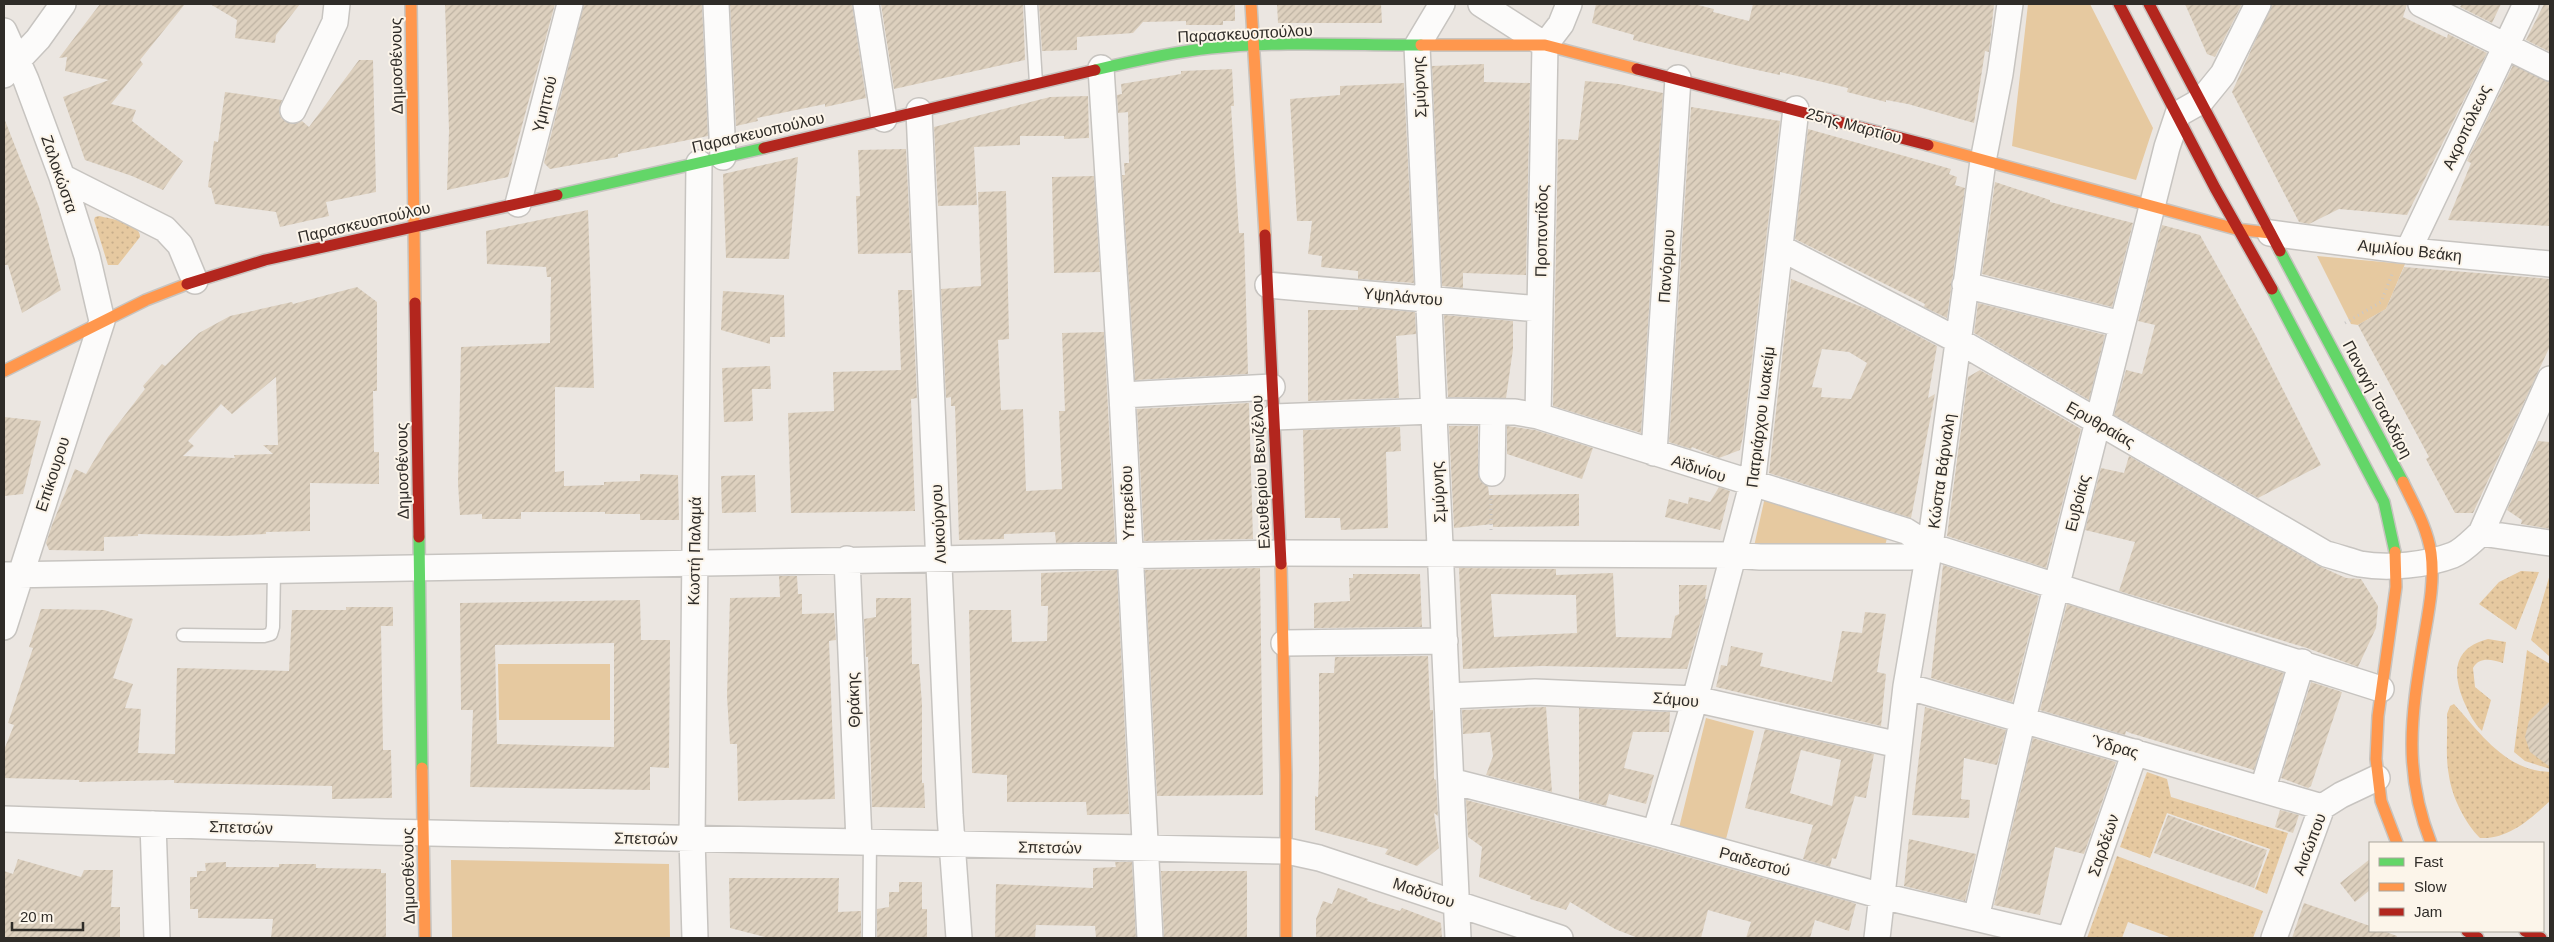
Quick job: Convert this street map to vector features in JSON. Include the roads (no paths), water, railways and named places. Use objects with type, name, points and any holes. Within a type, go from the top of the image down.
[{"type":"street","points":[[11,69],[63,4]]},
{"type":"street","points":[[293,110],[335,22],[337,4]]},
{"type":"street","name":"Δημοσθένους","points":[[411,4],[425,938]]},
{"type":"street","name":"Υμηττού","points":[[518,204],[570,4]]},
{"type":"street","points":[[716,4],[723,157]]},
{"type":"street","points":[[866,4],[884,120]]},
{"type":"street","name":"Ελευθερίου Βενιζέλου","points":[[1251,4],[1282,553],[1287,851],[1286,938]]},
{"type":"street","points":[[1417,46],[1442,4]]},
{"type":"street","name":"25ης Μαρτίου","points":[[1481,4],[1545,45],[1796,109],[2236,229]]},
{"type":"street","points":[[1545,45],[1561,24],[1569,4]]},
{"type":"street","name":"Κώστα Βάρναλη","points":[[1877,938],[1906,686],[1930,546],[1983,161],[2000,74],[2010,4]]},
{"type":"street","points":[[2119,4],[2178,114],[2236,229],[2290,321],[2384,502],[2392,523],[2398,565],[2395,611],[2377,713],[2377,778],[2380,796],[2397,842]]},
{"type":"street","name":"Παναγή Τσαλδάρη","points":[[2149,4],[2421,518],[2429,542],[2431,560],[2428,614],[2409,734],[2414,796],[2420,822],[2430,842]]},
{"type":"street","points":[[2178,114],[2201,101],[2223,74],[2258,4]]},
{"type":"street","points":[[2421,4],[2550,68]]},
{"type":"street","name":"Ακροπόλεως","points":[[2404,251],[2526,4]]},
{"type":"street","name":"Ζαλοκώστα","points":[[4,32],[11,69],[62,177],[87,256],[102,322]]},
{"type":"street","name":"Παρασκευοπούλου","points":[[4,371],[146,300],[195,280],[265,260],[699,163],[1165,54],[1211,48],[1252,46],[1545,45]]},
{"type":"street","name":"Προποντίδος","points":[[1538,416],[1545,45]]},
{"type":"street","name":"Σμύρνης","points":[[1417,46],[1458,938]]},
{"type":"street","name":"Υπερείδου","points":[[1101,68],[1122,395],[1150,938]]},
{"type":"street","name":"Πανόρμου","points":[[1654,453],[1678,78]]},
{"type":"street","name":"Πατριάρχου Ιωακείμ","points":[[1655,834],[1752,485],[1796,109]]},
{"type":"street","name":"Λυκούργου","points":[[919,111],[959,938]]},
{"type":"street","name":"Ευβοίας","points":[[1976,918],[2023,718],[2121,324],[2178,114]]},
{"type":"street","name":"Κωστή Παλαμά","points":[[695,938],[692,838],[699,163]]},
{"type":"street","points":[[62,177],[166,229],[180,245],[195,280]]},
{"type":"street","points":[[2236,229],[2270,233]]},
{"type":"street","name":"Αιμιλίου Βεάκη","points":[[2270,233],[2404,251],[2550,264]]},
{"type":"street","name":"Ερυθραίας","points":[[1781,248],[1959,340],[2326,554],[2362,564],[2398,565],[2455,554],[2481,533]]},
{"type":"street","name":"Υψηλάντου","points":[[1268,285],[1539,308]]},
{"type":"street","points":[[1965,285],[2121,324]]},
{"type":"street","name":"Επίκουρου","points":[[4,627],[12,575],[102,322]]},
{"type":"street","points":[[2550,378],[2540,426],[2481,533],[2550,543]]},
{"type":"street","points":[[1122,395],[1272,387]]},
{"type":"street","name":"Αϊδινίου","points":[[1274,417],[1434,411],[1515,412],[1538,416],[1752,485],[1906,531],[1930,546],[2302,662],[2381,689]]},
{"type":"street","points":[[1492,412],[1492,473]]},
{"type":"street","points":[[12,575],[420,566],[1282,553],[1490,552],[1732,554],[1760,557],[1910,557],[1930,546]]},
{"type":"street","name":"Θράκης","points":[[847,559],[864,841]]},
{"type":"street","points":[[1284,643],[1445,641]]},
{"type":"street","points":[[2263,788],[2302,662]]},
{"type":"street","name":"Ύδρας","points":[[1906,686],[2023,718],[2322,807]]},
{"type":"street","name":"Σάμου","points":[[1447,696],[1535,692],[1694,699],[1899,745]]},
{"type":"street","name":"Σαρδέων","points":[[2070,938],[2135,752]]},
{"type":"street","name":"Αισώπου","points":[[2274,938],[2322,807],[2377,778]]},
{"type":"street","name":"Ραιδεστού","points":[[1451,781],[1882,896],[2060,938]]},
{"type":"street","name":"Σπετσών","points":[[4,818],[422,833],[1287,851]]},
{"type":"street","points":[[154,824],[157,938]]},
{"type":"street","name":"Μαδύτου","points":[[1287,851],[1319,858],[1560,938]]},
{"type":"street","points":[[2528,932],[2541,938]]},
{"type":"lane","points":[[1031,4],[1036,83]]},
{"type":"lane","points":[[183,635],[264,636],[271,634],[273,627],[274,570]]},
{"type":"lane","points":[[864,841],[869,938]]}]
